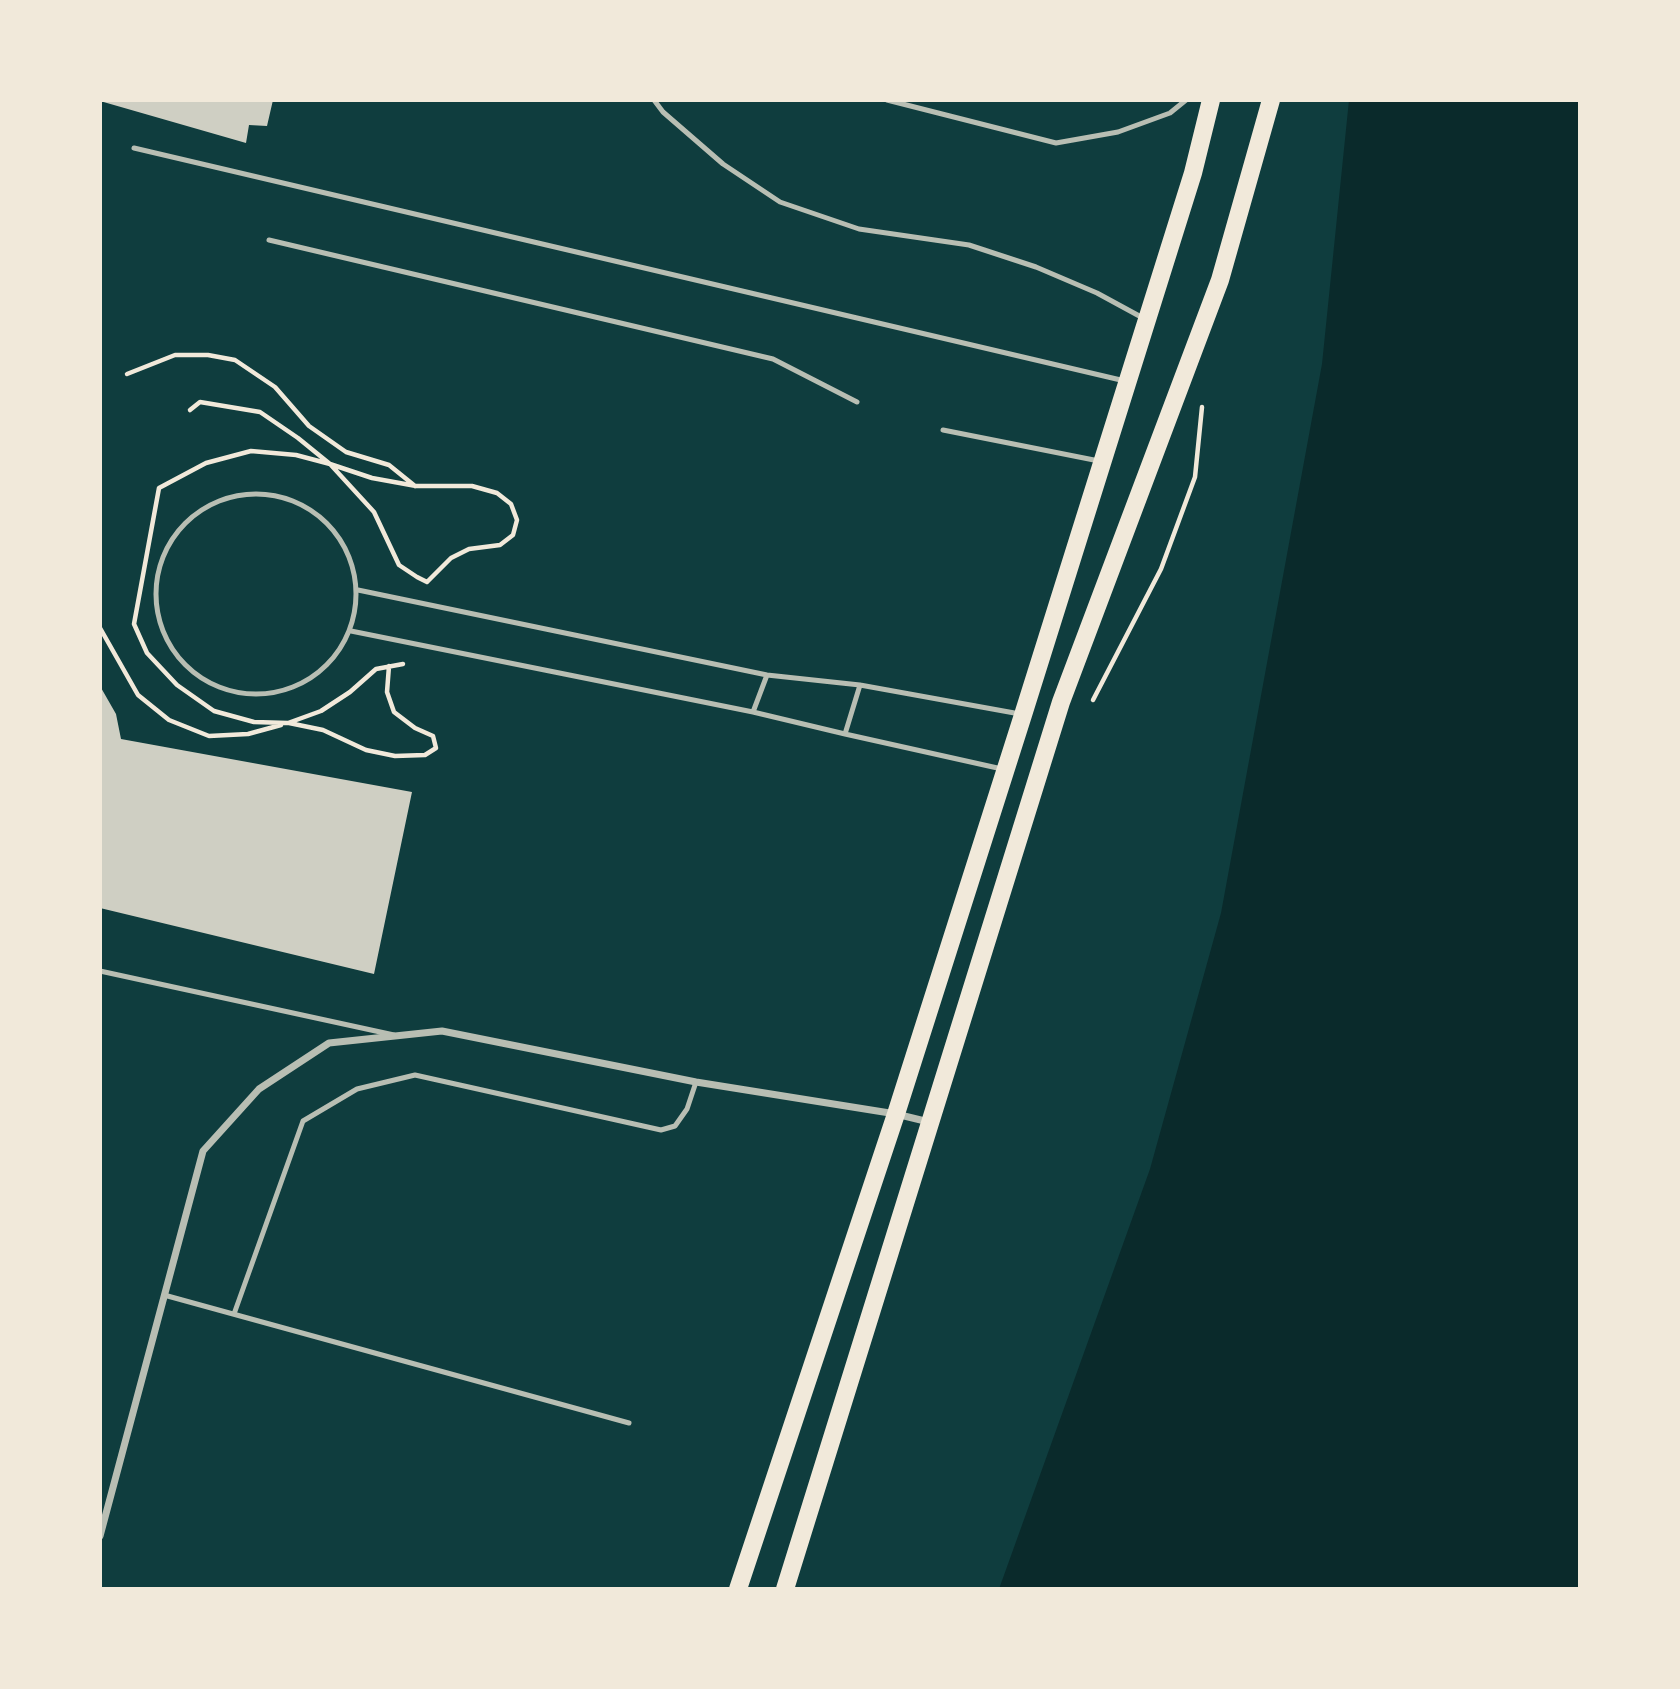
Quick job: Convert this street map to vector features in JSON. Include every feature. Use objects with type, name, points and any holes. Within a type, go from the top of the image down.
[{"type":"main road","points":[[738,1589],[896,1114],[1194,173],[1212,100]]},
{"type":"main road","points":[[785,1589],[1061,702],[1220,280],[1271,100]]},
{"type":"street","points":[[100,1536],[203,1151],[259,1089],[328,1043],[443,1031],[696,1082],[896,1114],[930,1122]]},
{"type":"lane","points":[[654,100],[663,112],[723,164],[780,202],[859,229],[968,245],[1036,267],[1097,293],[1147,321]]},
{"type":"lane","points":[[887,100],[1056,143],[1118,132],[1170,113],[1186,100]]},
{"type":"lane","points":[[134,148],[1128,381]]},
{"type":"lane","points":[[269,240],[773,359],[857,402]]},
{"type":"lane","points":[[943,430],[1102,462]]},
{"type":"lane","points":[[248,494],[280,497],[310,509],[334,530],[350,558],[358,590],[351,631],[338,651],[315,675],[284,690],[251,694],[218,687],[190,669],[168,642],[157,611],[157,577],[168,546],[189,520],[216,502],[248,494]]},
{"type":"lane","points":[[358,590],[767,675],[860,685],[1023,715]]},
{"type":"lane","points":[[351,631],[753,712],[1005,770]]},
{"type":"lane","points":[[753,712],[767,675]]},
{"type":"lane","points":[[845,734],[860,685]]},
{"type":"lane","points":[[100,971],[398,1036]]},
{"type":"lane","points":[[234,1314],[303,1121],[357,1089],[415,1075],[661,1130],[675,1126],[687,1109],[696,1082]]},
{"type":"lane","points":[[164,1295],[629,1423]]},
{"type":"path","points":[[127,374],[174,355],[208,355],[235,360],[275,387],[309,426],[346,452],[389,465],[416,486]]},
{"type":"path","points":[[190,410],[200,402],[260,412],[330,464],[372,478],[416,486],[472,486],[497,493],[511,504],[517,520],[513,535],[500,545],[469,550],[451,558],[428,582]]},
{"type":"path","points":[[1088,709],[1161,569],[1195,477],[1203,403]]},
{"type":"path","points":[[100,628],[138,695],[169,720],[209,736],[248,734],[288,723],[323,730],[366,750],[395,756],[425,755],[436,748],[433,736],[415,728],[394,712],[387,692],[389,666]]},
{"type":"water","points":[[1349,100],[1580,100],[1580,1589],[999,1589],[1150,1169],[1221,913],[1322,364]]},
{"type":"building","points":[[100,100],[273,100],[267,126],[249,125],[246,143]]},
{"type":"building","points":[[100,686],[116,714],[121,739],[412,792],[374,974],[100,908]]}]
